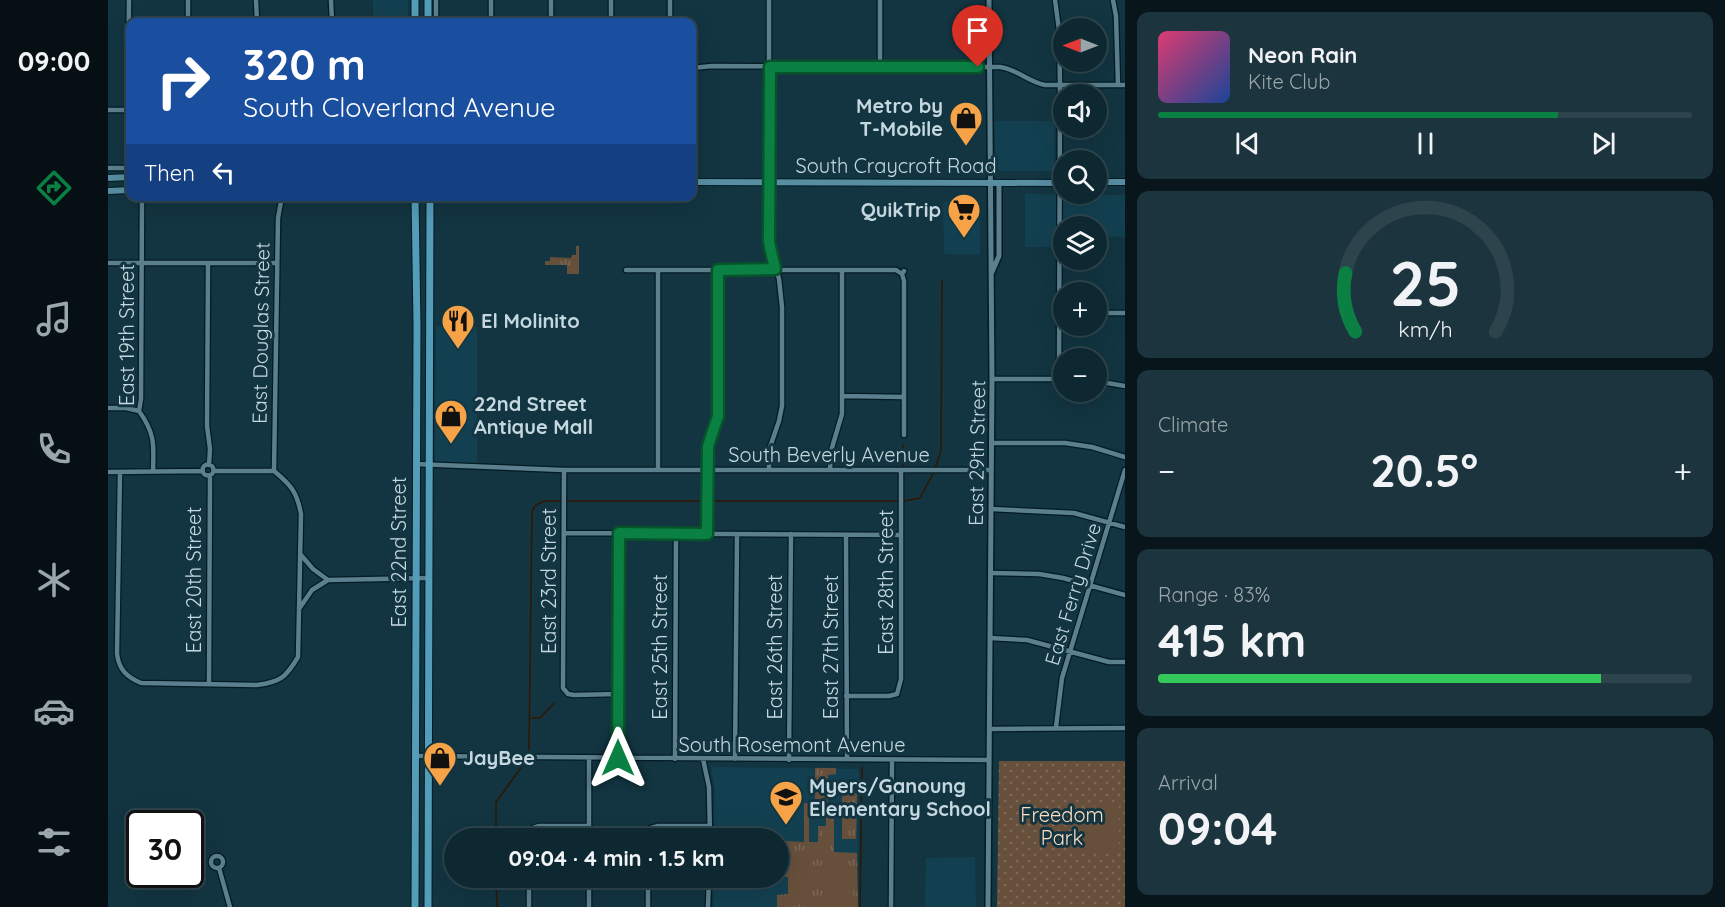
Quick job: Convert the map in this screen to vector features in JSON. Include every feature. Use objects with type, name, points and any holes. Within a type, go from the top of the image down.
[{"type":"main road","points":[[415,0],[415,18]]},
{"type":"main road","points":[[428,0],[428,18]]},
{"type":"main road","points":[[108,178],[126,177]]},
{"type":"main road","name":"South Craycroft Road","points":[[696,182],[1053,183]]},
{"type":"main road","points":[[1107,182],[1125,182]]},
{"type":"main road","points":[[108,190],[126,190]]},
{"type":"main road","name":"East 22nd Street","points":[[415,201],[417,326],[415,907]]},
{"type":"main road","name":"East 22nd Street","points":[[428,907],[430,201]]},
{"type":"street","points":[[129,0],[129,18]]},
{"type":"street","points":[[188,0],[188,18]]},
{"type":"street","points":[[256,0],[256,18]]},
{"type":"street","points":[[331,0],[332,18]]},
{"type":"street","points":[[436,0],[436,18]]},
{"type":"street","points":[[491,0],[491,18]]},
{"type":"street","points":[[551,0],[551,18]]},
{"type":"street","points":[[611,0],[611,18]]},
{"type":"street","points":[[670,0],[670,18]]},
{"type":"street","points":[[769,0],[769,242],[779,279],[782,307],[782,405],[769,450],[769,470]]},
{"type":"street","points":[[880,0],[880,68]]},
{"type":"street","name":"East 29th Street","points":[[988,907],[992,443],[989,0]]},
{"type":"street","points":[[1055,0],[1059,30],[1060,84]]},
{"type":"street","points":[[1113,0],[1116,16],[1118,85]]},
{"type":"street","points":[[696,68],[988,67],[1010,69],[1035,83],[1053,84]]},
{"type":"street","points":[[1107,85],[1125,85]]},
{"type":"street","points":[[108,110],[126,110]]},
{"type":"street","points":[[108,168],[126,168]]},
{"type":"street","points":[[991,274],[999,256],[999,183]]},
{"type":"street","name":"East 19th Street","points":[[142,201],[141,399],[139,411],[149,424],[154,441],[153,471]]},
{"type":"street","name":"East Douglas Street","points":[[274,471],[278,218],[281,201]]},
{"type":"street","points":[[1061,204],[1061,282]]},
{"type":"street","points":[[108,263],[277,264]]},
{"type":"street","points":[[208,264],[207,426],[210,449],[209,465],[212,473]]},
{"type":"street","points":[[626,270],[775,269],[896,270],[903,272],[904,435]]},
{"type":"street","points":[[658,270],[658,470]]},
{"type":"street","points":[[707,534],[708,446],[718,416],[718,270]]},
{"type":"street","points":[[830,470],[831,452],[842,414],[842,271]]},
{"type":"street","points":[[1107,313],[1125,313]]},
{"type":"street","points":[[992,379],[1053,379]]},
{"type":"street","points":[[1107,383],[1125,386]]},
{"type":"street","points":[[842,396],[903,397]]},
{"type":"street","points":[[108,408],[139,411]]},
{"type":"street","points":[[992,443],[1065,443],[1092,447],[1125,457]]},
{"type":"street","name":"South Beverly Avenue","points":[[415,464],[564,470],[991,470]]},
{"type":"street","points":[[203,471],[204,466],[209,465]]},
{"type":"street","name":"East 23rd Street","points":[[564,470],[563,693],[573,695],[618,694]]},
{"type":"street","name":"East 28th Street","points":[[846,696],[899,695],[902,470]]},
{"type":"street","name":"East Ferry Drive","points":[[1056,727],[1062,678],[1125,470]]},
{"type":"street","points":[[108,472],[203,471],[205,474],[274,471],[286,481],[297,496],[301,514],[298,657],[288,673],[275,683],[257,685],[150,684],[132,679],[120,667],[117,640],[120,472]]},
{"type":"street","name":"East 20th Street","points":[[208,684],[212,473]]},
{"type":"street","points":[[991,509],[1074,513],[1125,527]]},
{"type":"street","points":[[564,533],[901,535]]},
{"type":"street","points":[[618,758],[619,533]]},
{"type":"street","name":"East 25th Street","points":[[675,759],[676,534]]},
{"type":"street","name":"East 26th Street","points":[[789,760],[791,534]]},
{"type":"street","points":[[735,759],[737,535]]},
{"type":"street","name":"East 27th Street","points":[[846,535],[847,759]]},
{"type":"street","points":[[301,555],[313,569],[328,580]]},
{"type":"street","points":[[990,573],[1039,574],[1063,578],[1125,596]]},
{"type":"street","points":[[299,609],[312,590],[328,580],[429,578]]},
{"type":"street","points":[[990,638],[1027,640],[1109,662],[1125,662]]},
{"type":"street","points":[[108,640],[117,640]]},
{"type":"street","points":[[989,729],[1125,728]]},
{"type":"street","name":"South Rosemont Avenue","points":[[416,756],[988,760]]},
{"type":"street","points":[[528,823],[533,828],[542,825],[589,826],[589,758]]},
{"type":"street","points":[[646,823],[651,828],[710,826],[709,787],[703,759]]},
{"type":"street","points":[[891,907],[892,760]]},
{"type":"street","points":[[219,868],[230,907]]},
{"type":"street","points":[[529,888],[529,907]]},
{"type":"street","points":[[589,888],[589,907]]},
{"type":"street","points":[[648,888],[648,907]]},
{"type":"street","points":[[708,907],[709,888]]},
{"type":"shaded area","points":[[373,0],[408,0],[408,18],[373,18]]},
{"type":"shaded area","points":[[994,121],[1053,121],[1053,171],[1001,171],[996,169]]},
{"type":"shaded area","points":[[1025,194],[1053,194],[1053,204],[1107,204],[1107,195],[1125,195],[1125,237],[1107,236],[1107,216],[1053,216],[1053,247],[1025,247]]},
{"type":"shaded area","points":[[943,202],[980,203],[980,255],[944,254]]},
{"type":"shaded area","points":[[436,327],[477,327],[477,463],[437,463],[435,460]]},
{"type":"shaded area","name":"Myers/Ganoung Elementary School","points":[[711,767],[859,769],[857,907],[713,907],[714,888],[789,888],[789,828],[714,828],[715,789]]},
{"type":"shaded area","points":[[975,857],[976,907],[925,907],[926,858]]},
{"type":"green space","points":[[576,246],[579,246],[579,274],[567,274],[567,265],[545,265],[545,261],[550,261],[550,257],[571,258],[572,255],[576,255]]},
{"type":"green space","name":"Freedom Park","points":[[999,761],[1125,761],[1125,907],[997,907]]},
{"type":"green space","points":[[815,768],[836,768],[836,774],[828,775],[828,804],[834,805],[834,852],[857,853],[858,907],[777,907],[777,895],[788,894],[789,841],[804,842],[804,803],[815,803]],"holes":[[[809,811],[817,811],[817,815],[826,815],[826,826],[818,826],[818,842],[809,842]]]},
{"type":"green space","points":[[842,793],[857,793],[856,839],[842,839]]},
{"type":"green space","points":[[1109,802],[1119,803],[1119,846],[1113,852],[1070,851],[1075,825],[1092,808]]},
{"type":"green space","points":[[794,869],[854,870],[853,904],[850,907],[822,907],[824,888],[794,888]]},
{"type":"waterway","points":[[935,468],[941,451],[942,280]]},
{"type":"waterway","points":[[903,445],[903,466]]},
{"type":"waterway","points":[[904,501],[920,498],[934,472]]},
{"type":"waterway","points":[[529,750],[532,511],[536,505],[544,501],[899,501]]},
{"type":"waterway","points":[[532,718],[540,718],[554,703]]},
{"type":"waterway","points":[[496,828],[496,802],[526,761]]},
{"type":"waterway","points":[[860,907],[862,767]]},
{"type":"waterway","points":[[496,888],[497,907]]},
{"type":"place","name":"Metro by T-Mobile","points":[[966,147]]},
{"type":"place","name":"QuikTrip","points":[[964,239]]},
{"type":"place","name":"El Molinito","points":[[458,350]]},
{"type":"place","name":"22nd Street Antique Mall","points":[[451,445]]},
{"type":"place","name":"JayBee","points":[[440,787]]},
{"type":"place","name":"Myers/Ganoung Elementary School","points":[[786,826]]},
{"type":"route","points":[[618,758],[619,533],[707,534],[708,446],[718,416],[718,270],[775,269],[769,242],[770,67],[978,67]]}]
